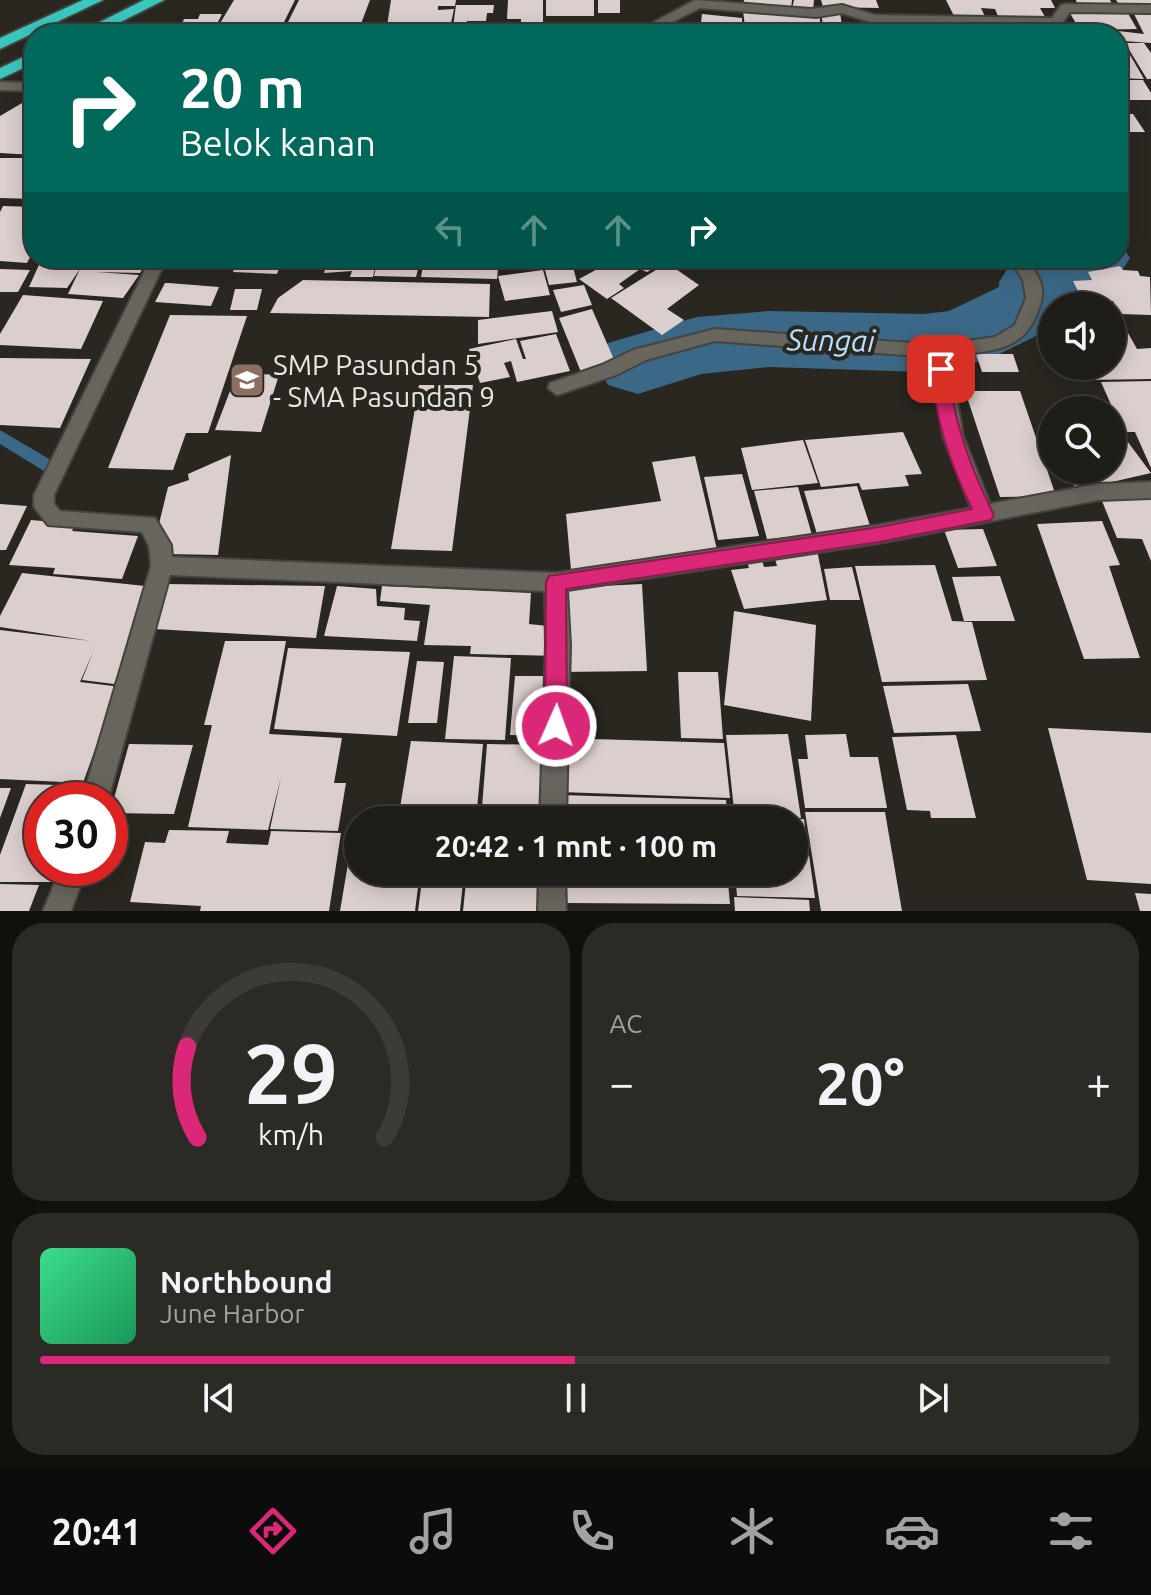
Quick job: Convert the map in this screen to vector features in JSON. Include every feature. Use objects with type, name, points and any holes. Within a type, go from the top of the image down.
[{"type":"highway","points":[[43,24],[95,0]]},
{"type":"highway","points":[[105,24],[156,0]]},
{"type":"highway","points":[[0,44],[24,33]]},
{"type":"highway","points":[[0,74],[24,62]]},
{"type":"street","points":[[659,24],[702,2],[816,13],[817,10],[842,9],[874,19],[1000,22],[1056,22],[1066,8],[1151,9]]},
{"type":"street","points":[[0,86],[24,87]]},
{"type":"street","points":[[100,782],[162,566],[160,545],[148,524],[55,519],[44,507],[44,495],[154,268]]},
{"type":"street","points":[[557,388],[609,370],[640,355],[715,335],[940,351],[999,343],[1022,329],[1035,298],[1032,279],[1024,268]]},
{"type":"street","points":[[940,351],[942,386],[961,467],[985,515]]},
{"type":"street","points":[[162,566],[556,582],[879,534],[1098,492],[1151,490]]},
{"type":"street","points":[[553,806],[558,645],[556,582]]},
{"type":"street","points":[[57,911],[67,886]]},
{"type":"street","points":[[552,886],[552,911]]},
{"type":"building","points":[[234,0],[295,0],[283,24],[220,24]]},
{"type":"building","points":[[299,0],[370,0],[361,24],[287,24]]},
{"type":"building","points":[[391,0],[456,0],[455,6],[438,6],[438,10],[454,9],[451,23],[387,24]]},
{"type":"building","points":[[508,0],[543,0],[543,23],[521,23],[521,19],[507,19]]},
{"type":"building","points":[[546,0],[594,0],[594,16],[546,16]]},
{"type":"building","points":[[598,0],[620,0],[620,13],[598,13]]},
{"type":"building","points":[[744,0],[792,0],[791,9],[743,5]]},
{"type":"building","points":[[794,0],[814,0],[813,11],[792,9]]},
{"type":"building","points":[[821,0],[876,0],[879,8],[823,7]]},
{"type":"building","points":[[946,0],[1051,0],[1055,8],[1040,8],[1048,22],[1000,21],[995,9],[981,8],[987,21],[956,20]]},
{"type":"building","points":[[1076,0],[1110,0],[1113,6],[1077,4]]},
{"type":"building","points":[[1116,0],[1151,0],[1151,6],[1120,6]]},
{"type":"building","points":[[456,5],[494,5],[493,13],[487,13],[486,21],[453,24]]},
{"type":"building","points":[[1068,10],[1126,10],[1137,29],[1128,29],[1128,24],[1076,24]]},
{"type":"building","points":[[1132,10],[1151,12],[1151,43],[1128,41],[1128,32],[1144,34]]},
{"type":"building","points":[[743,11],[819,14],[820,24],[745,24]]},
{"type":"building","points":[[821,11],[840,12],[842,24],[823,24]]},
{"type":"building","points":[[200,14],[222,14],[217,24],[182,24],[184,19],[198,19]]},
{"type":"building","points":[[702,14],[742,18],[742,24],[701,23]]},
{"type":"building","points":[[1003,22],[1036,24],[1004,24]]},
{"type":"building","points":[[1128,43],[1144,43],[1151,53],[1151,79],[1147,79]]},
{"type":"building","points":[[1128,52],[1130,55],[1144,79],[1128,78]]},
{"type":"building","points":[[1128,80],[1143,80],[1151,93],[1151,100],[1128,100]]},
{"type":"building","points":[[24,102],[24,154],[0,153],[0,116]]},
{"type":"building","points":[[1128,114],[1133,114],[1145,132],[1130,132]]},
{"type":"building","points":[[0,158],[24,158],[24,199],[0,198]]},
{"type":"building","points":[[3,206],[24,207],[24,263],[0,261],[0,212]]},
{"type":"building","points":[[38,268],[143,268],[140,273],[96,272],[139,275],[123,298],[68,294],[80,269],[67,288],[29,287]]},
{"type":"building","points":[[235,268],[279,268],[277,274],[233,272]]},
{"type":"building","points":[[325,268],[375,268],[373,277],[350,277],[352,271],[324,273]]},
{"type":"building","points":[[376,268],[418,268],[416,277],[374,276]]},
{"type":"building","points":[[423,268],[498,268],[497,279],[421,277]]},
{"type":"building","points":[[573,268],[577,282],[549,285],[545,270]]},
{"type":"building","points":[[599,268],[654,268],[647,272],[640,269],[619,284],[624,288],[607,299],[579,279]]},
{"type":"building","points":[[659,268],[674,268],[699,285],[667,309],[684,320],[662,335],[611,298]]},
{"type":"building","points":[[1109,268],[1138,271],[1140,276],[1150,277],[1151,315],[1126,314],[1126,292],[1078,292],[1073,281],[1092,280],[1088,272]]},
{"type":"building","points":[[0,269],[30,270],[18,292],[0,292]]},
{"type":"building","points":[[543,270],[550,295],[505,301],[498,276]]},
{"type":"building","points":[[303,280],[490,284],[489,317],[270,313],[278,298]]},
{"type":"building","points":[[165,283],[219,287],[211,306],[155,302]]},
{"type":"building","points":[[584,285],[592,305],[561,312],[553,290]]},
{"type":"building","points":[[235,289],[262,289],[257,310],[230,310]]},
{"type":"building","points":[[23,295],[103,301],[81,349],[0,345],[0,334]]},
{"type":"building","points":[[592,309],[616,364],[581,372],[559,318]]},
{"type":"building","points":[[552,311],[558,332],[478,344],[478,320]]},
{"type":"building","points":[[170,315],[247,316],[208,433],[186,433],[173,470],[108,468]]},
{"type":"building","points":[[1126,330],[1137,349],[1151,348],[1151,379],[1126,379]]},
{"type":"building","points":[[556,334],[570,371],[517,382],[511,361],[504,363],[510,377],[480,383],[469,349],[516,339],[523,359],[526,359],[520,341]]},
{"type":"building","points":[[976,354],[1013,354],[1019,372],[982,372]]},
{"type":"building","points":[[0,358],[91,359],[60,428],[0,425]]},
{"type":"building","points":[[237,373],[279,375],[261,432],[215,430]]},
{"type":"building","points":[[1151,381],[1151,468],[1135,432],[1126,432],[1126,396],[1107,396],[1101,382]]},
{"type":"building","points":[[419,385],[473,385],[452,551],[391,549]]},
{"type":"building","points":[[965,391],[1020,391],[1038,444],[1038,484],[1052,484],[1056,496],[1000,497]]},
{"type":"building","points":[[903,432],[922,474],[905,475],[909,486],[862,490],[859,483],[821,487],[805,440]]},
{"type":"building","points":[[1126,439],[1151,473],[1126,479]]},
{"type":"building","points":[[803,440],[818,483],[752,490],[741,448]]},
{"type":"building","points":[[231,455],[218,555],[168,554],[158,528],[168,487],[189,480],[188,474]]},
{"type":"building","points":[[695,456],[718,554],[571,570],[566,514],[661,501],[652,462]]},
{"type":"building","points":[[742,474],[759,536],[718,540],[704,477]]},
{"type":"building","points":[[1073,484],[1103,484],[1077,490]]},
{"type":"building","points":[[857,486],[872,532],[817,534],[804,491]]},
{"type":"building","points":[[798,487],[812,535],[767,539],[754,491]]},
{"type":"building","points":[[1151,492],[1151,561],[1142,539],[1117,538],[1100,496]]},
{"type":"building","points":[[0,504],[27,506],[6,550],[0,550]]},
{"type":"building","points":[[31,520],[75,524],[72,531],[138,536],[122,579],[53,574],[55,568],[9,565]]},
{"type":"building","points":[[1102,521],[1120,565],[1109,566],[1140,658],[1084,659],[1037,524]]},
{"type":"building","points":[[983,529],[997,566],[958,568],[944,530]]},
{"type":"building","points":[[817,550],[827,600],[744,609],[731,570],[749,568],[746,559],[761,557],[764,567],[777,566],[774,555]]},
{"type":"building","points":[[935,565],[952,621],[972,622],[987,680],[882,682],[855,566]]},
{"type":"building","points":[[852,567],[860,600],[830,600],[824,569]]},
{"type":"building","points":[[22,573],[145,586],[135,639],[132,638],[114,684],[82,680],[93,652],[80,682],[113,686],[116,690],[83,782],[0,779],[0,630],[91,641],[0,627],[0,616]]},
{"type":"building","points":[[1000,576],[1015,621],[964,621],[952,577]]},
{"type":"building","points":[[167,584],[325,586],[316,638],[154,629]]},
{"type":"building","points":[[642,584],[647,671],[561,672],[561,588]]},
{"type":"building","points":[[337,586],[376,589],[377,606],[405,608],[404,620],[420,621],[417,641],[324,636]]},
{"type":"building","points":[[382,586],[531,593],[529,624],[557,627],[557,656],[470,654],[471,646],[424,645],[430,605],[380,601]]},
{"type":"building","points":[[734,611],[816,625],[811,721],[724,705]]},
{"type":"building","points":[[225,641],[286,641],[269,734],[342,738],[334,783],[346,783],[338,831],[270,829],[281,777],[268,830],[188,827],[212,725],[204,725]]},
{"type":"building","points":[[288,648],[410,652],[397,736],[274,729]]},
{"type":"building","points":[[454,656],[511,658],[505,740],[445,739]]},
{"type":"building","points":[[417,661],[444,662],[437,723],[408,723]]},
{"type":"building","points":[[678,672],[718,672],[723,739],[681,738]]},
{"type":"building","points":[[515,676],[553,676],[551,736],[510,735]]},
{"type":"building","points":[[968,684],[981,731],[894,733],[883,686]]},
{"type":"building","points":[[1048,728],[1151,733],[1151,884],[1087,880]]},
{"type":"building","points":[[788,734],[799,806],[734,806],[726,735]]},
{"type":"building","points":[[846,734],[850,757],[878,757],[887,808],[805,806],[798,759],[808,759],[805,735]]},
{"type":"building","points":[[956,735],[976,818],[931,818],[930,811],[907,810],[892,737]]},
{"type":"building","points":[[560,738],[724,743],[730,798],[560,792]]},
{"type":"building","points":[[411,741],[483,744],[477,806],[400,806]]},
{"type":"building","points":[[129,744],[193,745],[174,814],[128,813],[128,782],[119,782]]},
{"type":"building","points":[[487,744],[548,745],[546,806],[482,806]]},
{"type":"building","points":[[0,788],[11,788],[0,818]]},
{"type":"building","points":[[24,789],[24,882],[0,882],[0,855]]},
{"type":"building","points":[[560,795],[726,800],[727,806],[560,806]]},
{"type":"building","points":[[808,812],[885,812],[902,911],[821,911],[808,831]]},
{"type":"building","points":[[169,830],[229,831],[226,843],[268,845],[271,831],[341,833],[329,911],[200,911],[201,906],[130,902],[145,842],[165,843]]},
{"type":"building","points":[[808,848],[815,898],[737,896],[736,886],[808,886]]},
{"type":"building","points":[[0,884],[39,886],[29,911],[0,911]]},
{"type":"building","points":[[344,886],[418,886],[415,911],[340,911]]},
{"type":"building","points":[[421,886],[463,886],[460,911],[418,911]]},
{"type":"building","points":[[466,886],[543,886],[542,911],[463,911]]},
{"type":"building","points":[[562,886],[728,886],[730,904],[563,903]]},
{"type":"building","points":[[1135,893],[1151,894],[1151,911],[1140,911]]},
{"type":"building","points":[[734,897],[809,900],[810,911],[735,911]]},
{"type":"waterway","name":"Sungai","points":[[638,364],[697,346],[769,339],[924,343],[962,338],[1001,321],[1018,309],[1040,305],[1038,282],[1041,277],[1065,268]]},
{"type":"waterway","points":[[0,436],[50,467]]},
{"type":"place","name":"SMP Pasundan 5 - SMA Pasundan 9","points":[[247,380]]},
{"type":"route","points":[[556,726],[556,582],[879,534],[985,515],[961,467],[942,386],[941,369]]}]
